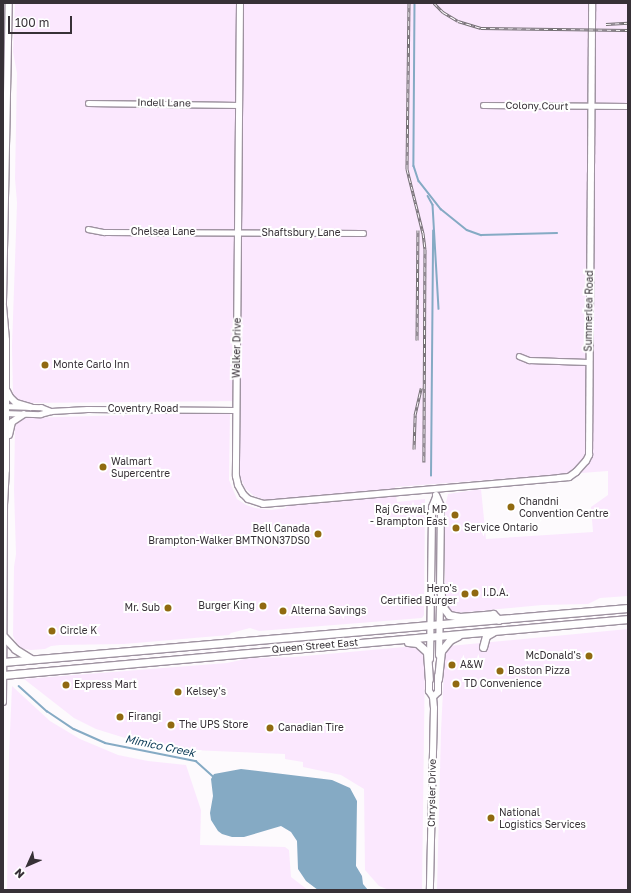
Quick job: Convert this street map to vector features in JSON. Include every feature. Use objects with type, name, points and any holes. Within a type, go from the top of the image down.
[{"type":"main road","points":[[440,586],[442,606],[449,615],[460,617],[493,614],[499,620]]},
{"type":"main road","name":"Queen Street East","points":[[3,662],[628,608]]},
{"type":"main road","name":"Queen Street East","points":[[3,674],[628,619]]},
{"type":"main road","points":[[438,679],[440,654],[444,646],[454,638],[475,632],[483,647],[486,636],[495,631]]},
{"type":"main road","points":[[4,638],[15,649],[32,660]]},
{"type":"main road","points":[[387,640],[391,644],[415,642],[423,646],[428,654],[429,680]]},
{"type":"street","points":[[3,702],[4,506],[6,446],[4,406],[6,381],[3,302],[9,3]]},
{"type":"street","name":"Walker Drive","points":[[240,3],[237,383],[235,410],[236,476],[238,485],[243,494],[256,503],[263,504],[436,489]]},
{"type":"street","name":"Summerlea Road","points":[[436,489],[569,477],[586,461],[588,455],[592,3]]},
{"type":"street","name":"Indell Lane","points":[[88,103],[239,105]]},
{"type":"street","name":"Colony Court","points":[[483,105],[628,106]]},
{"type":"street","name":"Chelsea Lane","points":[[88,230],[104,232],[238,233]]},
{"type":"street","name":"Shaftsbury Lane","points":[[238,233],[363,233]]},
{"type":"street","points":[[519,356],[529,360],[588,362]]},
{"type":"street","points":[[6,381],[10,397],[19,404],[30,406]]},
{"type":"street","name":"Coventry Road","points":[[4,406],[41,407],[51,411]]},
{"type":"street","name":"Coventry Road","points":[[4,413],[40,414],[51,411],[235,410]]},
{"type":"street","points":[[6,446],[9,440],[10,426],[12,422],[24,414]]},
{"type":"street","points":[[436,489],[436,497]]},
{"type":"street","name":"Chrysler Drive","points":[[433,697],[438,692],[440,625],[441,506],[436,497]]},
{"type":"street","name":"Chrysler Drive","points":[[430,890],[434,737],[433,697],[429,691],[429,680],[432,507],[436,497]]},
{"type":"shaded area","points":[[15,3],[628,3],[628,596],[600,598],[588,604],[542,605],[457,613],[450,611],[445,604],[445,506],[448,494],[481,489],[486,539],[593,532],[591,507],[608,495],[608,471],[395,487],[397,502],[425,499],[424,615],[422,618],[259,631],[250,628],[231,633],[229,635],[124,644],[60,645],[51,646],[45,649],[31,650],[23,649],[17,644],[13,636],[14,567],[16,554],[14,490],[15,424],[18,421],[26,418],[230,412],[229,480],[237,499],[246,505],[255,508],[271,510],[286,508],[287,499],[266,500],[254,496],[245,488],[240,476],[239,464],[241,401],[24,403],[15,398],[13,395],[12,346],[17,203],[15,179],[17,73],[13,52]]},
{"type":"shaded area","points":[[628,629],[628,890],[437,890],[441,731],[445,651],[449,646]]},
{"type":"shaded area","points":[[415,646],[422,650],[425,656],[422,890],[389,890],[379,886],[365,870],[364,789],[341,775],[303,767],[303,762],[285,759],[285,754],[191,750],[138,742],[96,729],[74,718],[24,679],[227,663],[250,658],[294,657]]},
{"type":"shaded area","points":[[12,686],[50,721],[80,739],[118,755],[148,761],[186,765],[201,810],[200,845],[285,847],[289,850],[291,877],[308,890],[7,890],[9,754]]},
{"type":"water","points":[[241,769],[332,780],[350,788],[357,801],[356,866],[362,876],[363,884],[368,890],[318,890],[306,881],[298,869],[297,841],[291,832],[281,826],[244,837],[232,837],[218,831],[211,820],[210,813],[213,796],[211,779],[214,774]]},
{"type":"waterway","points":[[415,3],[414,166],[419,181],[441,209],[467,230],[481,235],[557,233]]},
{"type":"waterway","points":[[428,196],[433,205],[439,309]]},
{"type":"waterway","points":[[431,476],[433,231]]},
{"type":"waterway","name":"Mimico Creek","points":[[19,686],[47,711],[74,729],[105,743],[196,761],[214,777]]},
{"type":"railway","points":[[409,3],[407,169],[423,233],[425,249],[424,462]]},
{"type":"railway","points":[[434,3],[443,12],[458,21],[481,28],[628,30]]},
{"type":"railway","points":[[606,24],[628,23]]},
{"type":"railway","points":[[417,340],[418,230]]},
{"type":"railway","points":[[414,449],[415,415],[421,388]]},
{"type":"place","name":"Monte Carlo Inn","points":[[45,365]]},
{"type":"place","name":"Walmart Supercentre","points":[[103,467]]},
{"type":"place","name":"Chandni Convention Centre","points":[[511,507]]},
{"type":"place","name":"Raj Grewal, MP - Brampton East","points":[[455,515]]},
{"type":"place","name":"Service Ontario","points":[[456,528]]},
{"type":"place","name":"Bell Canada Brampton-Walker BMTNON37DS0","points":[[318,534]]},
{"type":"place","name":"I.D.A.","points":[[475,593]]},
{"type":"place","name":"Hero's Certified Burger","points":[[465,594]]},
{"type":"place","name":"Burger King","points":[[263,606]]},
{"type":"place","name":"Mr. Sub","points":[[168,608]]},
{"type":"place","name":"Alterna Savings","points":[[283,611]]},
{"type":"place","name":"Circle K","points":[[52,631]]},
{"type":"place","name":"McDonald's","points":[[589,656]]},
{"type":"place","name":"A&W","points":[[452,665]]},
{"type":"place","name":"Boston Pizza","points":[[500,671]]},
{"type":"place","name":"TD Convenience","points":[[456,684]]},
{"type":"place","name":"Express Mart","points":[[66,685]]},
{"type":"place","name":"Kelsey's","points":[[178,692]]},
{"type":"place","name":"Firangi","points":[[120,717]]},
{"type":"place","name":"The UPS Store","points":[[171,725]]},
{"type":"place","name":"Canadian Tire","points":[[270,728]]},
{"type":"place","name":"National Logistics Services","points":[[491,818]]}]
